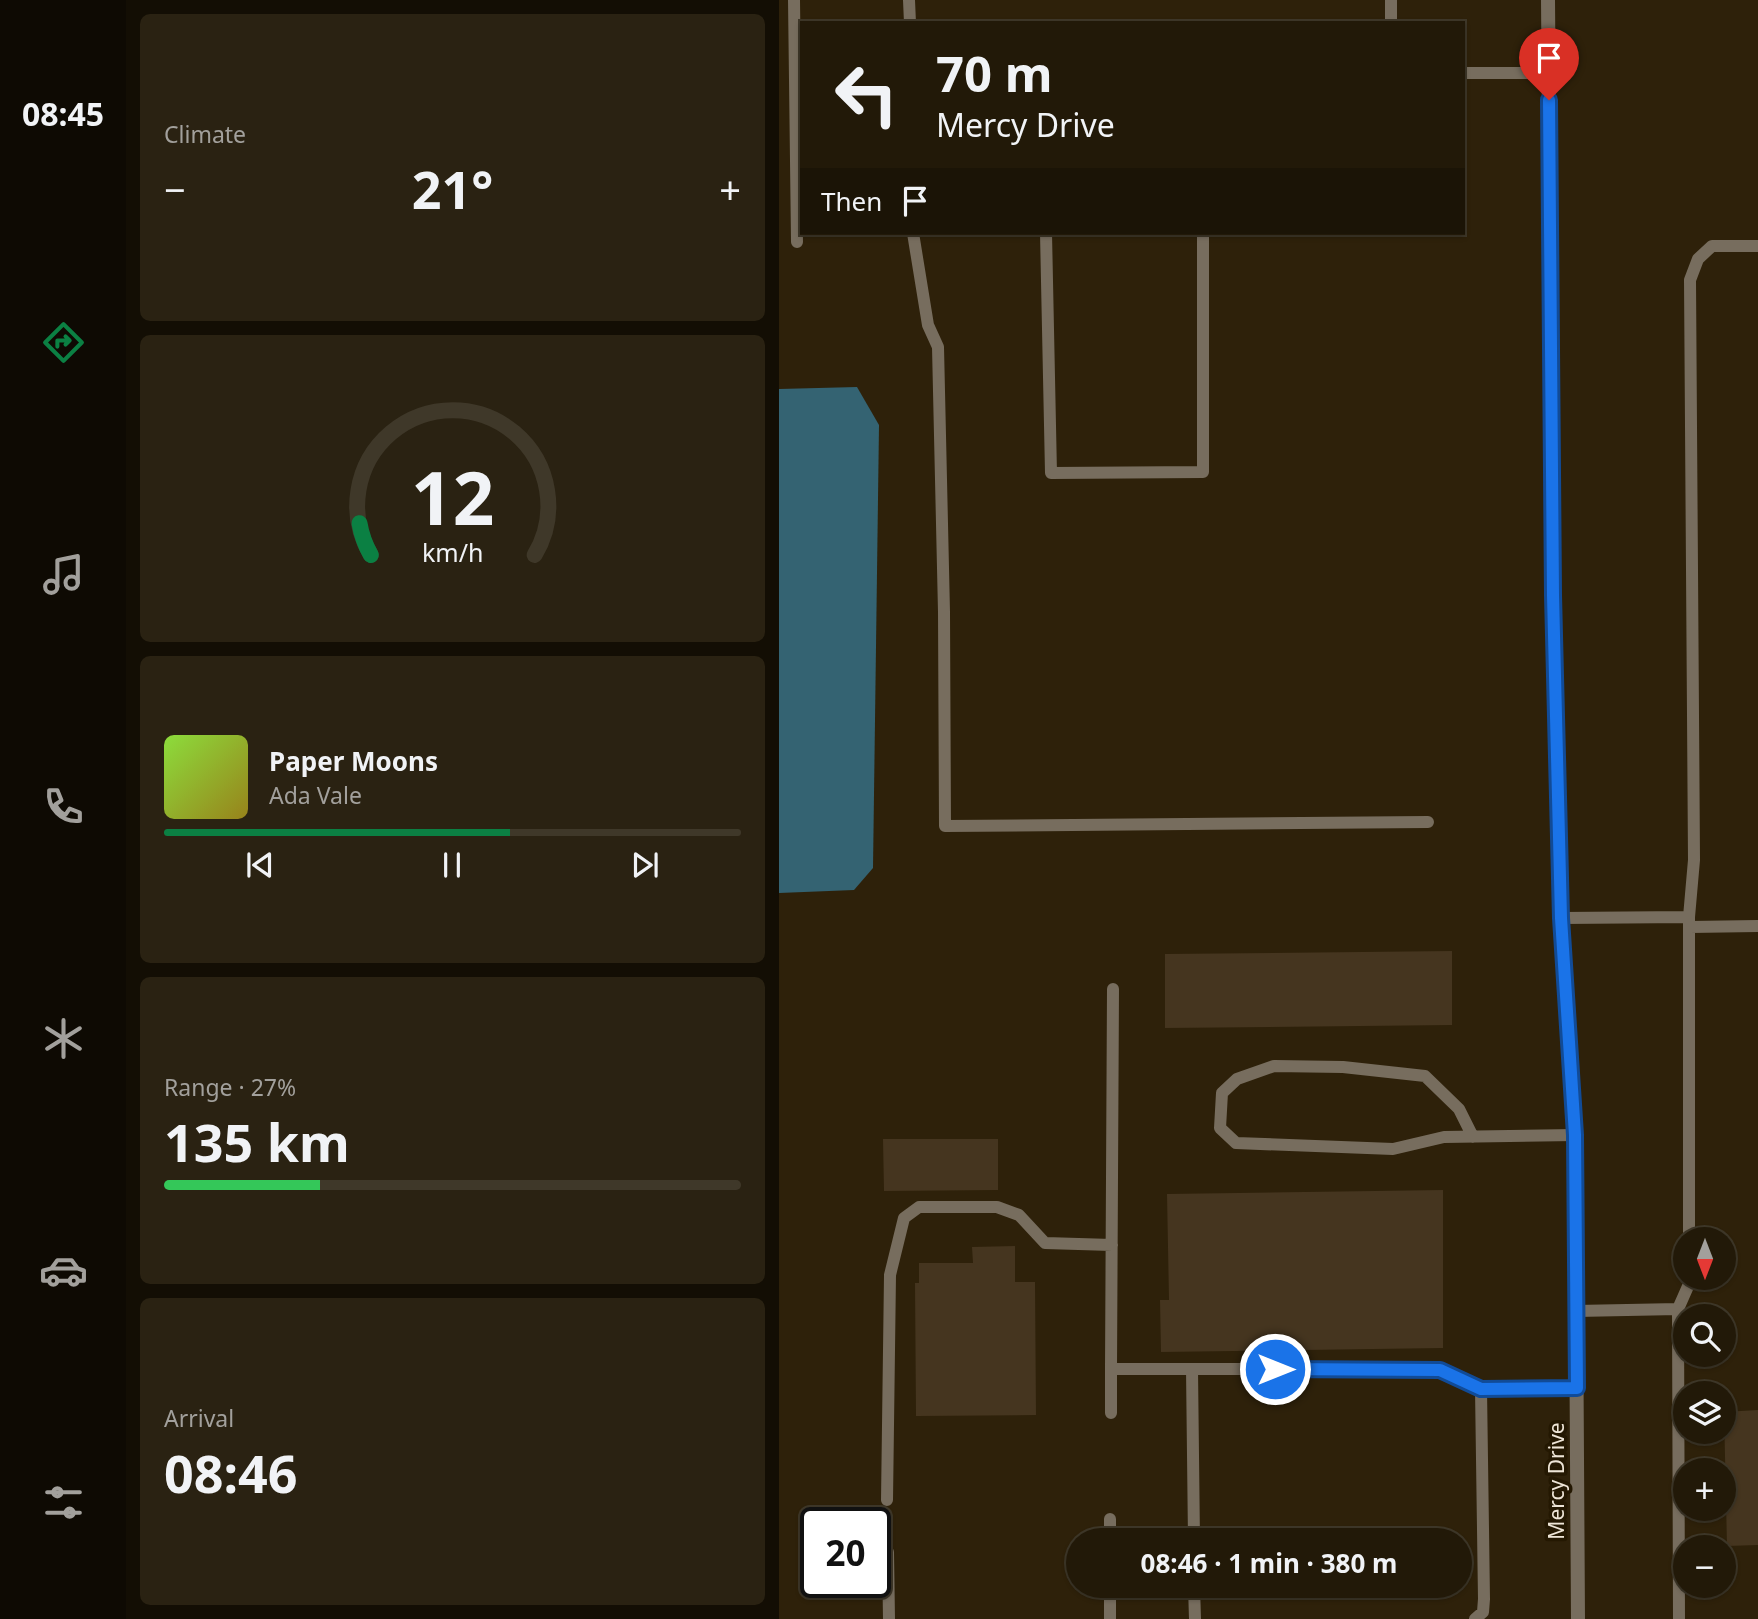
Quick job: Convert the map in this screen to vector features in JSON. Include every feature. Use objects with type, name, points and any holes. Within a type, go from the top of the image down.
[{"type":"street","name":"Mercy Drive","points":[[1548,0],[1553,595],[1561,918],[1575,1135],[1578,1619]]},
{"type":"lane","points":[[794,0],[797,242]]},
{"type":"lane","points":[[909,0],[910,21]]},
{"type":"lane","points":[[1391,0],[1391,21]]},
{"type":"lane","points":[[1465,73],[1548,73]]},
{"type":"lane","points":[[913,235],[928,325],[938,347],[944,612],[945,826],[1428,822]]},
{"type":"lane","points":[[1046,235],[1051,473],[1065,473],[1203,472],[1203,235]]},
{"type":"lane","points":[[1689,1227],[1689,922],[1694,860],[1690,280],[1698,259],[1712,246],[1758,246]]},
{"type":"lane","points":[[1561,918],[1758,926]]},
{"type":"lane","points":[[1111,1413],[1113,989]]},
{"type":"lane","points":[[1473,1137],[1459,1109],[1425,1076],[1343,1067],[1274,1066],[1237,1079],[1222,1093],[1220,1128],[1236,1143],[1393,1149],[1444,1137],[1473,1137],[1575,1135]]},
{"type":"lane","points":[[887,1500],[890,1275],[904,1218],[919,1207],[997,1207],[1019,1214],[1045,1243],[1112,1245]]},
{"type":"lane","points":[[1576,1311],[1673,1309]]},
{"type":"lane","points":[[1678,1367],[1679,1619]]},
{"type":"lane","points":[[1192,1368],[1194,1528]]},
{"type":"lane","points":[[1111,1369],[1440,1370],[1481,1389],[1577,1388]]},
{"type":"lane","points":[[1475,1619],[1483,1612],[1484,1599],[1481,1389]]},
{"type":"lane","points":[[1110,1519],[1110,1528]]},
{"type":"lane","points":[[889,1598],[889,1619]]},
{"type":"lane","points":[[1110,1598],[1110,1619]]},
{"type":"lane","points":[[1194,1598],[1195,1619]]},
{"type":"water","points":[[857,387],[879,425],[873,868],[854,890],[779,893],[779,389]]},
{"type":"building","points":[[1452,951],[1452,1025],[1165,1028],[1165,954]]},
{"type":"building","points":[[883,1139],[998,1139],[998,1190],[884,1191]]},
{"type":"building","points":[[1443,1190],[1443,1348],[1161,1352],[1160,1300],[1169,1300],[1167,1194]]},
{"type":"building","points":[[1015,1246],[1015,1282],[1035,1282],[1036,1415],[916,1416],[915,1283],[919,1283],[919,1263],[973,1263],[972,1247]]},
{"type":"building","points":[[1758,1410],[1758,1545],[1736,1546],[1736,1535],[1727,1535],[1726,1521],[1736,1521],[1736,1458],[1725,1458],[1725,1444],[1736,1444],[1736,1411]]},
{"type":"route","points":[[1275,1369],[1440,1370],[1481,1389],[1577,1388],[1575,1135],[1561,918],[1553,595],[1549,100]]}]
